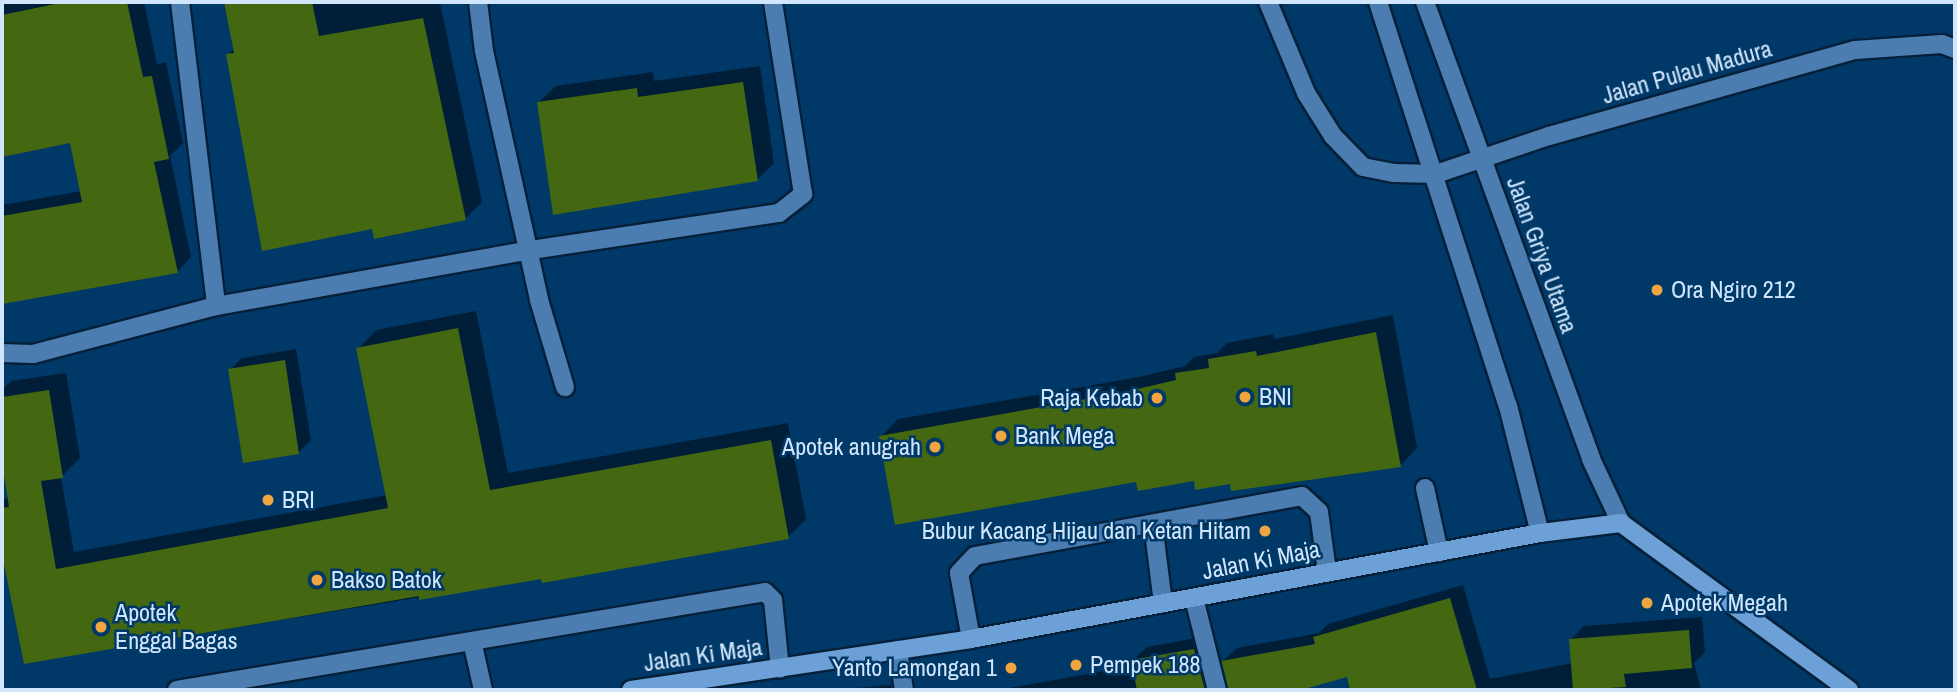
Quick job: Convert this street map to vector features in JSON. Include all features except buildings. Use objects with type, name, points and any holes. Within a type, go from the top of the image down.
[{"type":"main road","name":"Jalan Ki Maja","points":[[631,690],[971,639],[1540,533],[1620,523]]},
{"type":"main road","points":[[1620,523],[1849,690]]},
{"type":"street","points":[[180,2],[216,306]]},
{"type":"street","points":[[478,2],[484,51],[531,250],[539,300],[565,387]]},
{"type":"street","points":[[2,354],[33,354],[216,306],[531,250],[779,213],[792,206],[803,194],[773,2]]},
{"type":"street","points":[[1268,2],[1306,93],[1333,136],[1363,167],[1394,173],[1436,174]]},
{"type":"street","points":[[1378,2],[1436,174],[1508,406],[1540,533]]},
{"type":"street","name":"Jalan Griya Utama","points":[[1425,2],[1479,159],[1591,459],[1620,523]]},
{"type":"street","name":"Jalan Pulau Madura","points":[[1436,174],[1479,159],[1855,50],[1942,44],[1955,49]]},
{"type":"street","points":[[1424,488],[1440,552]]},
{"type":"street","points":[[971,639],[959,573],[966,561],[1153,524],[1308,497],[1318,512],[1327,572]]},
{"type":"street","points":[[1153,524],[1163,603]]},
{"type":"street","points":[[177,690],[765,592],[773,600],[780,668]]},
{"type":"street","points":[[1194,598],[1217,690]]},
{"type":"street","points":[[472,641],[483,690]]},
{"type":"street","points":[[898,650],[904,690]]},
{"type":"place","name":"Ora Ngiro 212","points":[[1657,290]]},
{"type":"place","name":"BNI","points":[[1245,397]]},
{"type":"place","name":"Raja Kebab","points":[[1157,398]]},
{"type":"place","name":"Bank Mega","points":[[1001,436]]},
{"type":"place","name":"Apotek anugrah","points":[[935,447]]},
{"type":"place","name":"BRI","points":[[268,500]]},
{"type":"place","name":"Bubur Kacang Hijau dan Ketan Hitam","points":[[1265,531]]},
{"type":"place","name":"Bakso Batok","points":[[317,580]]},
{"type":"place","name":"Apotek Megah","points":[[1647,603]]},
{"type":"place","name":"Apotek Enggal Bagas","points":[[101,627]]},
{"type":"place","name":"Pempek 188","points":[[1076,665]]},
{"type":"place","name":"Yanto Lamongan 1","points":[[1011,668]]}]
